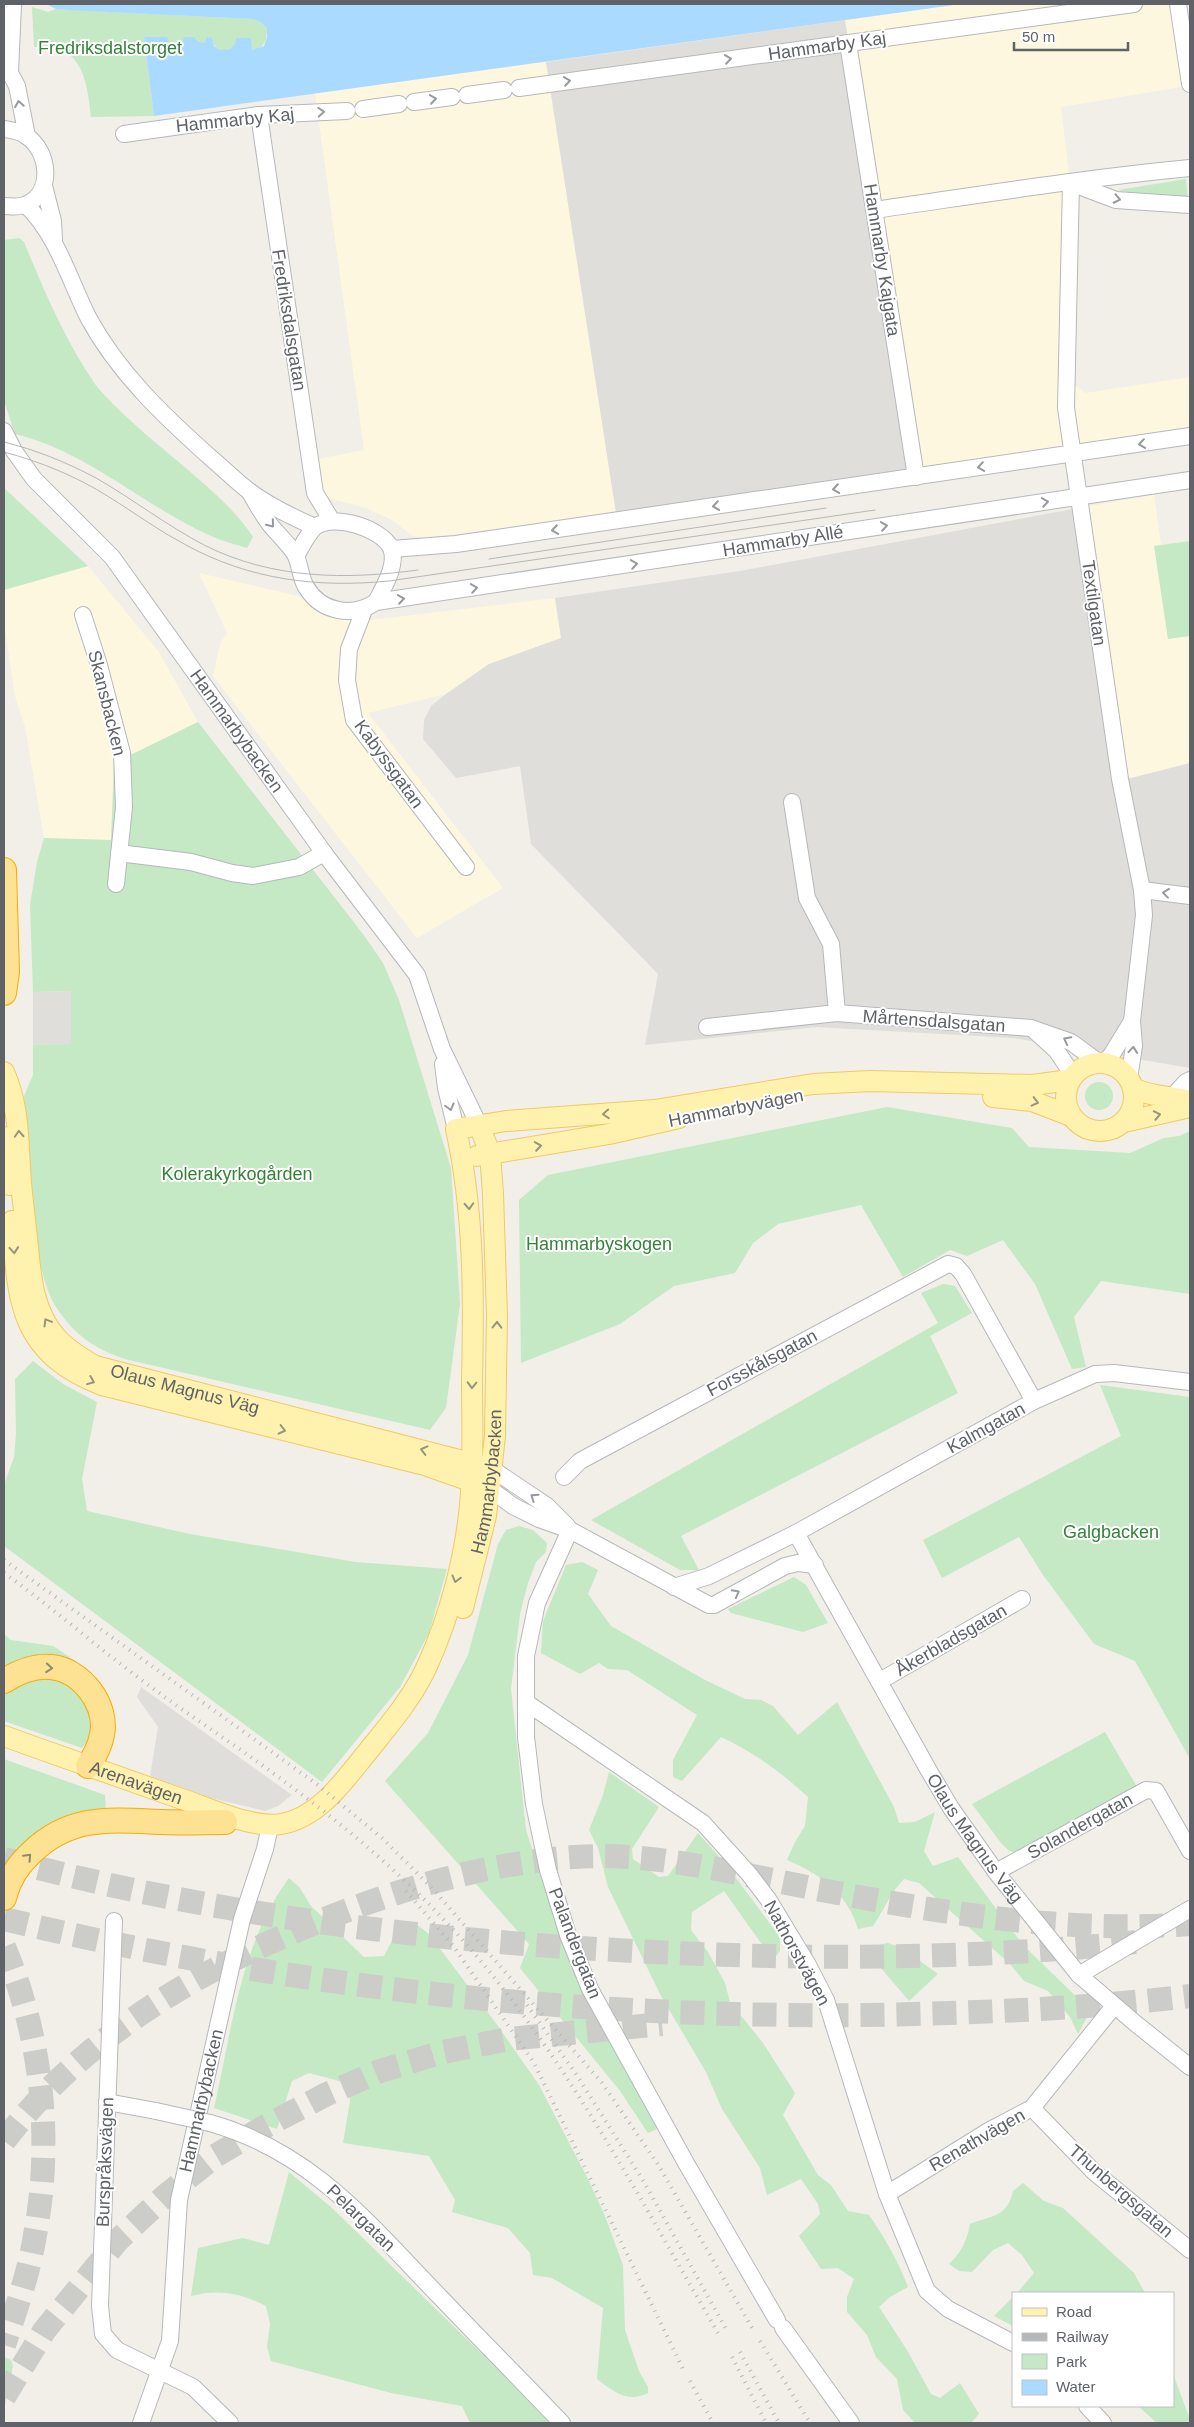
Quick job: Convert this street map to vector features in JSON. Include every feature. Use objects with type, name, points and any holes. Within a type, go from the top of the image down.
[{"type":"highway","points":[[4,870],[6,982]]},
{"type":"highway","points":[[4,1681],[32,1668],[51,1667],[74,1675],[92,1693],[100,1709],[103,1728],[98,1749],[88,1766]]},
{"type":"highway","points":[[4,1898],[11,1878],[25,1859],[40,1844],[63,1830],[96,1821],[132,1819],[164,1822],[225,1822]]},
{"type":"main road","name":"Hammarbyvägen","points":[[456,1129],[515,1120],[655,1110],[813,1084],[870,1081],[1034,1085],[1071,1077],[1088,1064],[1101,1062]]},
{"type":"main road","points":[[1101,1062],[1123,1071],[1131,1084],[1133,1106],[1124,1122]]},
{"type":"main road","name":"Olaus Magnus Väg","points":[[4,1072],[12,1092],[18,1126],[15,1184],[17,1285],[21,1307],[45,1349],[76,1375],[102,1385],[408,1461],[472,1471],[491,1479]]},
{"type":"main road","points":[[1071,1077],[1065,1098],[1071,1116]]},
{"type":"main road","points":[[1131,1084],[1149,1095],[1181,1099]]},
{"type":"main road","name":"Hammarbyvägen","points":[[462,1158],[609,1134],[759,1100],[811,1093],[870,1091],[1013,1098],[1032,1101],[1071,1116],[1077,1124],[1096,1132],[1111,1130],[1124,1122],[1190,1106]]},
{"type":"main road","name":"Hammarbybacken","points":[[269,1831],[283,1838],[294,1836],[320,1819],[346,1795],[416,1709],[438,1673],[458,1624],[476,1562],[491,1479],[497,1315],[490,1153],[479,1125]]},
{"type":"main road","name":"Hammarbybacken","points":[[269,1831],[302,1818],[338,1788],[407,1702],[427,1667],[445,1620],[462,1559],[472,1471],[474,1312],[468,1194],[456,1129]]},
{"type":"main road","name":"Olaus Magnus Väg","points":[[4,1137],[15,1184]]},
{"type":"main road","name":"Arenavägen","points":[[4,1736],[269,1831]]},
{"type":"main road","name":"Arenavägen","points":[[4,1748],[225,1822],[269,1831]]},
{"type":"street","points":[[13,4],[7,77],[17,86],[26,136]]},
{"type":"street","name":"Hammarby Kaj","points":[[124,134],[259,115],[355,110],[1134,4]]},
{"type":"street","points":[[1178,4],[1190,84]]},
{"type":"street","name":"Hammarby Kajgata","points":[[848,43],[916,477]]},
{"type":"street","name":"Fredriksdalsgatan","points":[[259,115],[316,493],[332,521]]},
{"type":"street","points":[[4,129],[26,136],[38,148],[44,161],[46,178],[44,186],[35,199],[26,205],[4,206]]},
{"type":"street","points":[[874,210],[1116,175],[1190,168]]},
{"type":"street","points":[[1071,183],[1116,200],[1190,205]]},
{"type":"street","name":"Textilgatan","points":[[1071,183],[1066,408],[1120,779],[1142,890],[1144,915],[1132,1021],[1134,1046],[1131,1084]]},
{"type":"street","points":[[44,186],[53,221],[54,242]]},
{"type":"street","points":[[26,205],[37,216],[54,242],[89,318],[112,354],[144,394],[170,422],[249,491],[283,513],[315,527]]},
{"type":"street","name":"Hammarbybacken","points":[[4,431],[14,451],[34,479],[112,557],[324,853],[417,975],[442,1049],[479,1125]]},
{"type":"street","points":[[392,549],[456,544],[1190,436]]},
{"type":"street","name":"Hammarby Allé","points":[[341,612],[1190,480]]},
{"type":"street","points":[[249,491],[266,518],[296,556],[298,568],[306,587],[326,607],[341,612]]},
{"type":"street","points":[[296,556],[315,527],[332,521],[361,525],[387,543],[392,549],[391,571],[370,606]]},
{"type":"street","name":"Kabyssgatan","points":[[349,649],[370,606]]},
{"type":"street","name":"Kabyssgatan","points":[[341,612],[349,649],[347,680],[354,720],[466,867]]},
{"type":"street","name":"Skansbacken","points":[[83,615],[99,665],[122,753],[124,807],[116,884]]},
{"type":"street","name":"Mårtensdalsgatan","points":[[792,802],[807,898],[831,944],[837,1013]]},
{"type":"street","points":[[119,853],[191,862],[232,873],[253,876],[299,867],[324,853]]},
{"type":"street","points":[[1142,890],[1190,896]]},
{"type":"street","name":"Mårtensdalsgatan","points":[[707,1027],[837,1013],[1031,1028],[1071,1042],[1101,1062]]},
{"type":"street","name":"Textilgatan","points":[[1101,1062],[1112,1054],[1132,1021]]},
{"type":"street","name":"Mårtensdalsgatan","points":[[1031,1028],[1056,1050],[1071,1077]]},
{"type":"street","name":"Hammarbybacken","points":[[442,1049],[446,1088],[456,1129]]},
{"type":"street","points":[[1181,1099],[1186,1082],[1190,1080]]},
{"type":"street","name":"Forsskålsgatan","points":[[564,1477],[580,1462],[948,1264],[956,1266],[963,1274],[1034,1402]]},
{"type":"street","name":"Kalmgatan","points":[[796,1533],[1034,1402],[1095,1374],[1114,1373],[1190,1382]]},
{"type":"street","name":"Olaus Magnus Väg","points":[[491,1479],[513,1506],[539,1519],[570,1530],[709,1605],[714,1605],[785,1566],[798,1563],[815,1565]]},
{"type":"street","name":"Palandergatan","points":[[570,1530],[537,1603],[526,1656],[526,1737],[534,1804],[548,1870],[568,1935],[590,1989],[700,2188],[780,2324],[851,2423]]},
{"type":"street","points":[[674,1587],[709,1576],[796,1533]]},
{"type":"street","name":"Olaus Magnus Väg","points":[[796,1533],[951,1808],[996,1872],[1079,1974],[1114,2006],[1190,2067]]},
{"type":"street","name":"Åkerbladsgatan","points":[[880,1681],[1022,1599]]},
{"type":"street","name":"Nathorstvägen","points":[[527,1703],[703,1823],[730,1851],[768,1899],[808,1965],[826,2000],[887,2194],[927,2292],[948,2310],[1012,2342]]},
{"type":"street","name":"Solandergatan","points":[[996,1872],[1146,1790],[1156,1791],[1190,1850]]},
{"type":"street","name":"Hammarbybacken","points":[[141,2423],[170,2341],[179,2200],[242,1919],[269,1831]]},
{"type":"street","points":[[1079,1974],[1190,1909]]},
{"type":"street","name":"Burspråksvägen","points":[[114,1921],[100,2306],[103,2334],[116,2350],[193,2387],[230,2423]]},
{"type":"street","name":"Renathvägen","points":[[887,2194],[990,2130],[1032,2108],[1114,2006]]},
{"type":"street","name":"Pelargatan","points":[[107,2102],[156,2111],[231,2129],[269,2145],[311,2171],[403,2258],[562,2423]]},
{"type":"street","name":"Thunbergsgatan","points":[[1032,2108],[1094,2172],[1190,2250]]},
{"type":"street","points":[[1088,2407],[1103,2423]]},
{"type":"shaded area","points":[[961,4],[1174,4],[1186,86],[1061,107],[1070,183],[1066,378],[1085,393],[1190,377],[1190,428],[916,470],[845,20]]},
{"type":"shaded area","points":[[845,20],[916,470],[616,513],[546,62]]},
{"type":"shaded area","points":[[546,62],[616,513],[426,538],[413,536],[392,520],[366,508],[318,495],[313,460],[364,450],[315,93]]},
{"type":"shaded area","points":[[1154,495],[1163,559],[1190,615],[1190,763],[1119,782],[1073,509]]},
{"type":"shaded area","points":[[1073,509],[1119,781],[1190,763],[1190,1068],[1013,1038],[816,1027],[645,1045],[658,974],[531,844],[520,766],[456,778],[423,739],[424,720],[431,706],[446,694],[489,664],[561,638],[555,598],[740,571]]},
{"type":"shaded area","points":[[88,566],[159,652],[198,722],[114,763],[111,840],[44,838],[25,727],[15,696],[4,624],[4,590]]},
{"type":"shaded area","points":[[199,573],[302,597],[312,609],[371,620],[555,598],[561,638],[489,664],[446,694],[368,713],[503,888],[417,938],[213,676],[220,644],[227,633]]},
{"type":"shaded area","points":[[71,991],[71,1044],[33,1045],[33,992]]},
{"type":"shaded area","points":[[141,1687],[292,1795],[278,1806],[265,1811],[211,1798],[150,1776],[158,1727],[137,1697]]},
{"type":"green space","name":"Fredriksdalstorget","points":[[32,7],[48,12],[56,9],[251,19],[259,21],[267,28],[262,46],[251,50],[236,38],[236,44],[230,49],[220,51],[207,37],[204,43],[182,43],[175,46],[144,37],[154,116],[91,117],[87,87],[80,67],[74,59],[57,48],[34,47]]},
{"type":"green space","points":[[1186,179],[1188,204],[1118,190]]},
{"type":"green space","points":[[19,238],[24,242],[47,297],[65,333],[95,384],[132,422],[197,477],[242,522],[253,537],[247,548],[215,538],[186,524],[92,466],[67,453],[42,442],[15,434],[4,401],[4,240]]},
{"type":"green space","points":[[4,488],[88,566],[4,590]]},
{"type":"green space","points":[[1190,541],[1190,636],[1168,639],[1154,546]]},
{"type":"green space","name":"Kolerakyrkogården","points":[[198,722],[363,934],[383,963],[399,1000],[451,1168],[460,1304],[446,1408],[430,1430],[114,1355],[95,1346],[70,1326],[56,1307],[47,1287],[35,1235],[24,1096],[33,1075],[33,1045],[71,1044],[71,991],[33,992],[30,905],[37,862],[44,838],[111,840],[114,763]]},
{"type":"green space","points":[[1099,1082],[1109,1086],[1113,1096],[1109,1106],[1099,1110],[1089,1106],[1085,1096],[1089,1086]]},
{"type":"green space","name":"Hammarbyskogen","points":[[887,1107],[1012,1128],[1029,1147],[1130,1153],[1164,1138],[1179,1136],[1190,1131],[1190,1294],[1101,1281],[1074,1317],[1086,1367],[1072,1369],[1035,1284],[1003,1240],[967,1256],[950,1250],[903,1277],[861,1205],[778,1224],[753,1243],[735,1273],[674,1286],[620,1324],[521,1363],[519,1200],[548,1175]]},
{"type":"green space","points":[[943,1284],[955,1286],[972,1313],[930,1336],[958,1393],[681,1536],[699,1570],[680,1570],[591,1520],[938,1323],[921,1293]]},
{"type":"green space","points":[[33,1361],[63,1384],[97,1402],[82,1479],[87,1511],[190,1534],[356,1562],[447,1569],[429,1633],[400,1687],[322,1782],[4,1546],[4,1485],[14,1457],[16,1434],[15,1379]]},
{"type":"green space","name":"Galgbacken","points":[[1100,1385],[1190,1397],[1190,1759],[1135,1661],[1094,1644],[1043,1575],[1019,1537],[942,1578],[923,1540],[1121,1436]]},
{"type":"green space","points":[[519,1526],[533,1530],[547,1543],[546,1552],[536,1562],[528,1583],[520,1614],[511,1689],[526,1830],[566,1953],[586,1998],[657,2129],[648,2133],[620,2091],[520,1968],[529,1944],[385,1781],[428,1733],[468,1655],[498,1544],[506,1530]]},
{"type":"green space","points":[[582,1562],[598,1570],[588,1594],[611,1626],[705,1680],[745,1699],[761,1700],[773,1706],[798,1735],[837,1702],[894,1807],[899,1823],[915,1822],[935,1812],[924,1851],[933,1866],[958,1857],[1023,1945],[1084,2004],[1086,2019],[1078,2034],[1070,2017],[1048,1991],[1024,1981],[1010,1964],[919,1883],[904,1879],[873,1926],[858,1929],[847,1905],[840,1895],[811,1872],[787,1860],[805,1826],[808,1797],[798,1788],[755,1756],[721,1737],[682,1781],[673,1777],[673,1760],[697,1715],[627,1670],[608,1669],[599,1663],[580,1674],[541,1653],[543,1621],[566,1565]]},
{"type":"green space","points":[[794,1577],[806,1585],[828,1623],[803,1632],[731,1613],[728,1609]]},
{"type":"green space","points":[[4,1634],[11,1640],[53,1646],[77,1662],[76,1668],[4,1671]]},
{"type":"green space","points":[[34,1676],[62,1678],[78,1691],[84,1700],[91,1719],[91,1729],[88,1739],[82,1748],[4,1721],[4,1691]]},
{"type":"green space","points":[[1105,1732],[1140,1792],[1022,1854],[1009,1851],[972,1804]]},
{"type":"green space","points":[[4,1759],[105,1795],[106,1810],[4,1868]]},
{"type":"green space","points":[[609,1772],[659,1807],[632,1849],[633,1859],[659,1877],[668,1876],[698,1833],[724,1862],[780,1937],[780,1951],[773,1960],[724,1891],[692,1912],[691,1930],[708,1952],[725,1983],[730,2002],[763,2043],[795,2093],[783,2115],[818,2175],[831,2185],[848,2211],[869,2215],[886,2241],[900,2268],[908,2287],[890,2297],[879,2307],[907,2350],[931,2394],[940,2398],[960,2383],[979,2414],[971,2423],[915,2423],[903,2410],[897,2379],[876,2357],[867,2335],[847,2312],[847,2297],[854,2279],[838,2268],[821,2269],[799,2236],[820,2214],[818,2204],[801,2179],[767,2195],[760,2168],[722,2109],[706,2072],[661,1996],[608,1887],[598,1848],[589,1830],[603,1795]]},
{"type":"green space","points":[[289,1878],[300,1888],[311,1906],[364,1957],[384,1956],[397,1931],[415,1923],[429,1934],[498,2026],[539,2085],[605,2216],[623,2265],[625,2330],[639,2371],[648,2387],[648,2393],[634,2397],[621,2395],[597,2379],[603,2308],[552,2278],[533,2275],[530,2253],[508,2228],[452,2212],[455,2200],[429,2156],[343,2143],[350,2101],[347,2083],[309,2073],[292,2081],[277,2129],[214,2108],[248,1959],[272,1904]]},
{"type":"green space","points":[[888,1943],[902,1948],[938,1974],[909,2001],[864,1948]]},
{"type":"green space","points":[[289,2172],[332,2208],[553,2423],[473,2423],[469,2421],[462,2406],[391,2393],[271,2361],[267,2347],[270,2324],[266,2306],[238,2295],[211,2293],[191,2296],[198,2248],[243,2238],[269,2245]]},
{"type":"green space","points":[[1023,2183],[1044,2201],[1063,2208],[1134,2273],[1144,2292],[1018,2292],[1034,2273],[1022,2255],[1008,2243],[993,2250],[972,2272],[959,2271],[949,2264],[963,2246],[970,2224],[992,2217],[1003,2211],[1013,2191]]},
{"type":"green space","points":[[1012,2298],[1012,2325],[994,2316]]},
{"type":"green space","points":[[4,2357],[11,2360],[13,2366],[4,2410]]},
{"type":"green space","points":[[1174,2377],[1190,2423],[1157,2423],[1139,2407],[1174,2407]]},
{"type":"water","points":[[46,4],[961,4],[154,116],[144,37],[167,37],[169,43],[175,46],[182,43],[184,37],[194,37],[198,42],[204,43],[207,37],[212,38],[214,46],[220,50],[230,49],[235,44],[236,38],[251,38],[252,50],[264,46],[267,28],[259,21],[251,19],[69,10],[56,9]]},
{"type":"tunnel","points":[[4,2141],[31,2108],[92,2050],[126,2024],[197,1979],[273,1941],[346,1911],[420,1886],[496,1867],[574,1857],[637,1858],[701,1866],[917,1907],[1008,1920],[1099,1926],[1190,1924]]},
{"type":"tunnel","points":[[4,1859],[84,1879],[245,1911],[409,1933],[573,1947],[716,1955],[839,1957],[1024,1951],[1146,1941]]},
{"type":"tunnel","points":[[4,1919],[110,1943],[217,1963],[432,1994],[541,2004],[649,2011],[758,2015],[867,2015],[1029,2010],[1190,1996]]},
{"type":"tunnel","points":[[4,1947],[17,1981],[35,2053],[43,2126],[43,2163],[35,2235],[26,2277],[4,2345]]},
{"type":"tunnel","points":[[4,2397],[44,2331],[118,2240],[165,2196],[215,2156],[264,2127],[325,2095],[380,2071],[443,2052],[509,2039],[662,2024]]},
{"type":"tram line","points":[[4,442],[39,453],[85,472],[178,530],[206,546],[231,557],[283,571],[337,576],[418,570]]},
{"type":"tram line","points":[[4,452],[45,465],[71,476],[109,497],[166,534],[210,557],[260,574],[310,582],[363,583],[389,581],[875,510]]},
{"type":"tram line","points":[[489,559],[826,508]]},
{"type":"railway","points":[[4,1560],[318,1785],[382,1838],[432,1888],[602,2083],[659,2166],[755,2333]]},
{"type":"railway","points":[[4,1573],[147,1684],[331,1817],[379,1857],[446,1922],[504,1990],[539,2037],[571,2085],[602,2133],[718,2333]]},
{"type":"railway","points":[[406,1891],[454,1947],[534,2063],[685,2373]]},
{"type":"railway","points":[[527,2005],[576,2074],[644,2182],[726,2329]]},
{"type":"railway","points":[[760,2341],[810,2423]]},
{"type":"railway","points":[[740,2352],[779,2423]]},
{"type":"railway","points":[[732,2357],[766,2423]]},
{"type":"railway","points":[[690,2381],[713,2423]]}]
